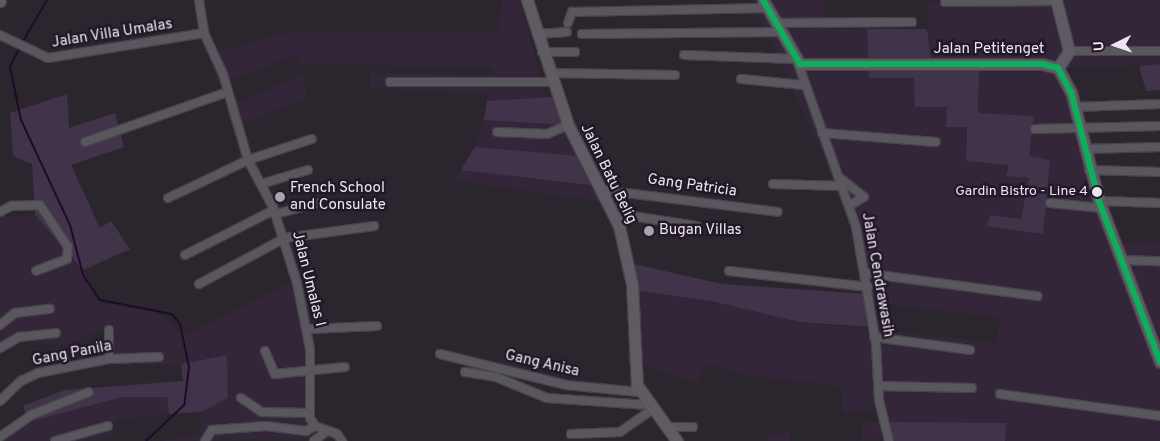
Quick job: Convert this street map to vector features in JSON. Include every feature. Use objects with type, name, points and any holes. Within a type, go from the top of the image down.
[{"type":"main road","name":"Jalan Batu Belig","points":[[527,0],[542,52],[568,125],[616,218],[632,284],[632,350],[639,392],[650,407],[671,427],[677,441]]},
{"type":"main road","points":[[1056,0],[1069,51],[1058,68]]},
{"type":"main road","points":[[766,4],[796,61]]},
{"type":"main road","name":"Jalan Petitenget","points":[[796,61],[1042,64],[1058,68],[1075,107],[1089,170],[1100,205],[1123,260],[1160,362]]},
{"type":"street","name":"Jalan Umalas I","points":[[199,0],[204,33],[228,92],[248,160],[275,212],[285,238],[308,330],[311,369],[309,413],[315,426]]},
{"type":"street","points":[[945,2],[1056,0]]},
{"type":"street","points":[[568,23],[572,12],[766,4]]},
{"type":"street","points":[[582,34],[779,28],[863,21],[912,22]]},
{"type":"street","points":[[537,34],[567,32]]},
{"type":"street","name":"Jalan Villa Umalas","points":[[0,35],[48,58],[204,33]]},
{"type":"street","points":[[1069,51],[1160,51]]},
{"type":"street","points":[[542,52],[575,52]]},
{"type":"street","points":[[684,55],[796,61]]},
{"type":"street","name":"Jalan Cendrawasih","points":[[796,61],[850,205],[868,287],[879,386],[890,441]]},
{"type":"street","points":[[390,82],[675,75]]},
{"type":"street","points":[[741,79],[804,85]]},
{"type":"street","points":[[85,142],[228,92]]},
{"type":"street","points":[[1075,107],[1160,104]]},
{"type":"street","points":[[497,132],[547,134],[568,125]]},
{"type":"street","points":[[1035,129],[1160,126]]},
{"type":"street","points":[[822,133],[936,142]]},
{"type":"street","points":[[168,198],[248,160],[312,139]]},
{"type":"street","points":[[1084,149],[1160,147]]},
{"type":"street","points":[[261,184],[308,170]]},
{"type":"street","points":[[1089,170],[1160,172]]},
{"type":"street","points":[[773,184],[842,182],[864,197],[850,205]]},
{"type":"street","name":"Gang Patricia","points":[[602,190],[778,212]]},
{"type":"street","points":[[185,255],[275,212],[316,203]]},
{"type":"street","points":[[1050,203],[1100,205],[1160,203]]},
{"type":"street","points":[[0,212],[11,206],[40,205],[68,248],[67,259],[36,271]]},
{"type":"street","points":[[616,218],[632,216],[696,226]]},
{"type":"street","points":[[198,284],[285,238],[374,226]]},
{"type":"street","points":[[1123,260],[1160,261]]},
{"type":"street","points":[[729,271],[868,287]]},
{"type":"street","points":[[864,273],[1037,296]]},
{"type":"street","points":[[0,325],[15,313],[50,309]]},
{"type":"street","points":[[308,330],[377,326]]},
{"type":"street","points":[[109,330],[109,360]]},
{"type":"street","points":[[0,348],[20,337],[56,333]]},
{"type":"street","points":[[874,337],[970,350]]},
{"type":"street","points":[[265,350],[273,374],[345,367]]},
{"type":"street","name":"Gang Anisa","points":[[440,354],[566,385],[639,392]]},
{"type":"street","name":"Gang Panila","points":[[0,401],[32,375],[109,360],[159,357]]},
{"type":"street","points":[[465,372],[496,377],[547,398],[650,407]]},
{"type":"street","points":[[879,386],[972,388]]},
{"type":"street","points":[[0,437],[31,415],[89,392]]},
{"type":"street","points":[[1000,394],[1160,416]]},
{"type":"street","points":[[241,398],[262,412],[309,413]]},
{"type":"street","points":[[571,434],[620,432],[650,407]]},
{"type":"street","points":[[55,441],[108,426]]},
{"type":"street","points":[[205,441],[212,430],[266,426],[306,431],[315,426],[342,441]]},
{"type":"street","points":[[671,427],[693,427]]},
{"type":"street","points":[[314,441],[327,431]]},
{"type":"shaded area","points":[[503,0],[520,0],[546,99],[487,101],[488,94],[371,88],[370,73],[491,75],[492,68],[299,63],[298,55],[218,83],[209,54],[290,32],[496,33]]},
{"type":"shaded area","points":[[752,0],[823,0],[826,30],[867,29],[869,78],[914,78],[967,127],[965,150],[1009,165],[1007,176],[1029,178],[1021,219],[991,215],[1042,234],[1050,160],[1029,156],[1034,116],[978,113],[931,68],[927,3],[1160,0],[1160,64],[1061,68],[1087,182],[1108,242],[1160,243],[1160,441],[1005,441],[1006,423],[861,441],[863,422],[884,422],[882,410],[843,412],[841,386],[744,375],[707,363],[697,382],[627,360],[632,290],[711,301],[800,322],[996,343],[1001,317],[867,302],[851,231],[828,167]]},
{"type":"shaded area","points":[[867,29],[927,29],[932,68],[979,68],[978,113],[1034,116],[1029,156],[1050,160],[1043,234],[987,226],[990,215],[1021,219],[1029,178],[1006,176],[1009,165],[966,161],[967,127],[946,127],[947,107],[915,107],[914,78],[869,78]]},
{"type":"shaded area","points":[[1160,64],[1160,90],[1146,91],[1139,66]]},
{"type":"shaded area","points":[[304,74],[306,98],[232,128],[226,108]]},
{"type":"shaded area","points":[[67,94],[69,128],[115,113],[124,147],[71,165],[100,228],[111,221],[130,249],[83,270],[35,215],[32,164],[13,156],[10,113]]},
{"type":"shaded area","points":[[553,97],[566,125],[484,120],[487,101]]},
{"type":"shaded area","points":[[484,120],[566,125],[580,156],[475,147]]},
{"type":"shaded area","points":[[475,147],[580,156],[598,186],[461,170]]},
{"type":"shaded area","points":[[461,170],[598,186],[604,202],[454,180]]},
{"type":"shaded area","points":[[35,215],[83,270],[100,304],[156,311],[182,336],[291,283],[296,287],[306,334],[308,439],[161,441],[201,435],[201,412],[228,398],[226,355],[181,364],[105,365],[108,331],[95,332],[66,345],[17,342],[0,356],[0,217]]},
{"type":"shaded area","points":[[625,262],[722,284],[866,294],[870,327],[800,322],[711,301],[632,290]]},
{"type":"shaded area","points":[[227,355],[228,398],[201,412],[169,414],[167,397],[122,397],[29,422],[23,406],[65,390],[183,381],[181,364]]},
{"type":"shaded area","points":[[122,397],[167,397],[169,414],[113,420],[112,437],[85,441],[3,441],[29,422]]},
{"type":"shaded area","points":[[885,422],[1006,423],[1005,441],[887,441]]},
{"type":"shaded area","points":[[790,433],[791,441],[769,441],[768,434]]},
{"type":"waterway","points":[[22,43],[47,0]]},
{"type":"waterway","points":[[20,47],[10,67],[21,120],[70,225],[83,275],[100,300],[172,314],[180,324],[189,367],[184,405],[146,441]]},
{"type":"transit line","points":[[763,0],[800,64],[1042,64],[1058,68],[1071,92],[1099,201],[1160,362]]},
{"type":"place","name":"Gardin Bistro - Line 4","points":[[1097,192]]},
{"type":"place","name":"French School and Consulate","points":[[280,197]]},
{"type":"place","name":"Bugan Villas","points":[[649,231]]}]
